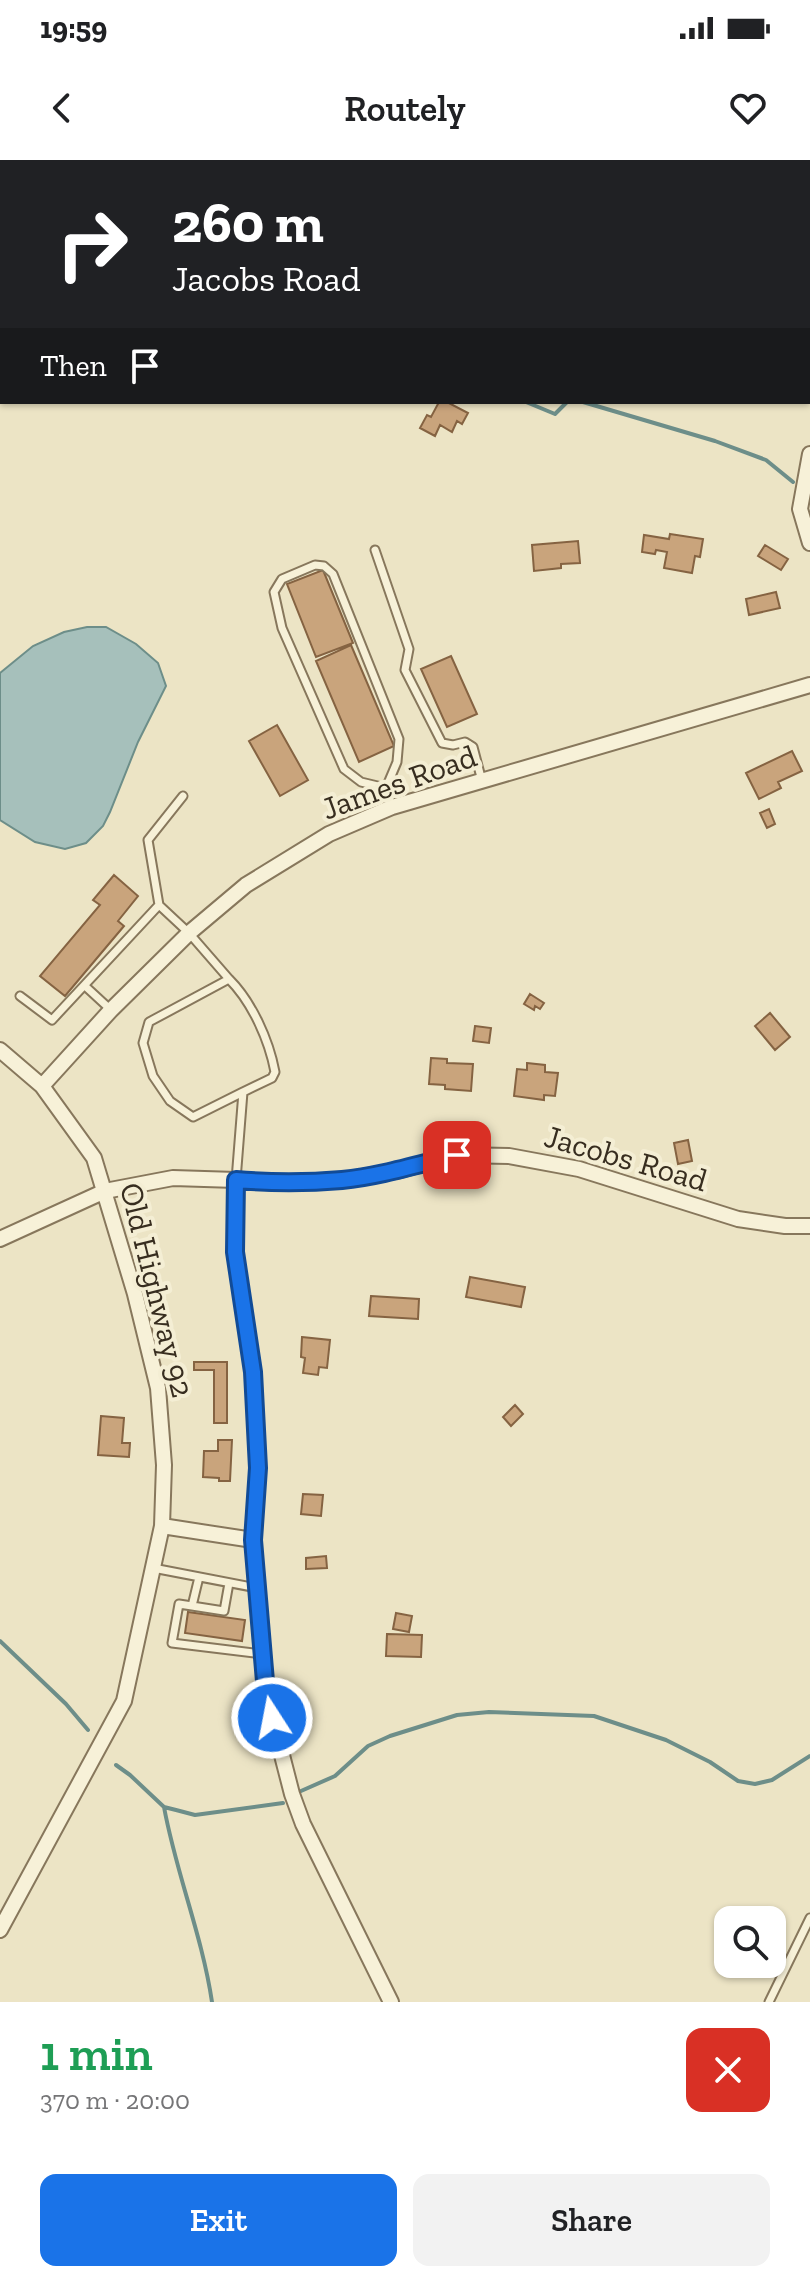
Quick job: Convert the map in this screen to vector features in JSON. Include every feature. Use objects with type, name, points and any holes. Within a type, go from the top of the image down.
[{"type":"street","points":[[810,454],[800,509],[810,543]]},
{"type":"street","name":"James Road","points":[[42,1086],[111,1010],[189,933],[246,885],[329,834],[392,807],[810,685]]},
{"type":"street","name":"Old Highway 92","points":[[0,1050],[42,1086],[94,1158],[135,1294],[158,1388],[164,1465],[162,1526],[124,1701],[0,1930]]},
{"type":"street","name":"Jacobs Road","points":[[0,1239],[105,1191],[173,1178],[279,1183],[344,1180],[396,1171],[457,1155],[509,1156],[579,1169],[738,1219],[785,1226],[810,1226]]},
{"type":"street","points":[[236,1180],[235,1252],[253,1372],[258,1468],[253,1540],[266,1693],[292,1794],[303,1824],[391,2002]]},
{"type":"street","points":[[162,1526],[253,1540]]},
{"type":"lane","points":[[375,550],[409,649],[405,670],[442,743],[453,745],[465,742],[473,747],[482,781]]},
{"type":"lane","points":[[386,788],[361,782],[344,769],[282,628],[274,592],[282,579],[315,565],[324,566],[333,574],[399,739],[397,762],[386,788],[392,807]]},
{"type":"lane","points":[[183,796],[148,840],[159,905],[241,991],[256,1016],[275,1072],[272,1078],[193,1117],[170,1101],[153,1076],[143,1043],[149,1022],[229,979]]},
{"type":"lane","points":[[20,996],[52,1020],[159,905]]},
{"type":"lane","points":[[85,986],[111,1010]]},
{"type":"lane","points":[[236,1180],[243,1092]]},
{"type":"lane","points":[[153,1568],[257,1588]]},
{"type":"lane","points":[[192,1606],[199,1577]]},
{"type":"lane","points":[[229,1583],[224,1611],[179,1604],[172,1643],[262,1654]]},
{"type":"lane","points":[[769,2002],[810,1918]]},
{"type":"water","points":[[106,627],[136,644],[158,663],[166,686],[138,742],[103,826],[86,843],[65,849],[35,842],[0,820],[0,673],[33,646],[64,632]]},
{"type":"building","points":[[438,404],[451,404],[468,413],[462,424],[457,421],[452,432],[440,425],[435,436],[420,428],[427,415],[431,417]]},
{"type":"building","points":[[670,534],[703,539],[700,557],[695,556],[692,573],[664,568],[667,552],[642,552],[644,535],[669,539]]},
{"type":"building","points":[[578,541],[580,563],[534,571],[532,545]]},
{"type":"building","points":[[765,545],[788,559],[781,570],[758,556]]},
{"type":"building","points":[[323,570],[353,643],[316,657],[287,584]]},
{"type":"building","points":[[776,592],[780,608],[749,615],[746,599]]},
{"type":"building","points":[[351,645],[394,746],[359,762],[316,661]]},
{"type":"building","points":[[451,656],[477,714],[447,727],[421,669]]},
{"type":"building","points":[[277,725],[308,780],[280,796],[249,741]]},
{"type":"building","points":[[792,751],[802,771],[778,782],[781,788],[759,799],[746,773]]},
{"type":"building","points":[[769,809],[775,824],[767,828],[760,813]]},
{"type":"building","points":[[114,875],[138,896],[118,921],[124,926],[65,996],[40,976],[100,905],[93,900]]},
{"type":"building","points":[[530,994],[544,1003],[540,1009],[535,1006],[534,1010],[524,1004]]},
{"type":"building","points":[[770,1013],[790,1037],[775,1050],[755,1026]]},
{"type":"building","points":[[475,1026],[491,1028],[489,1043],[473,1041]]},
{"type":"building","points":[[431,1058],[447,1059],[447,1063],[473,1064],[471,1091],[429,1084]]},
{"type":"building","points":[[527,1063],[545,1065],[545,1072],[558,1073],[555,1096],[544,1095],[544,1100],[514,1096],[517,1069],[527,1070]]},
{"type":"building","points":[[688,1140],[692,1161],[678,1164],[674,1143]]},
{"type":"building","points":[[470,1277],[525,1287],[521,1307],[466,1297]]},
{"type":"building","points":[[371,1296],[419,1299],[418,1319],[369,1316]]},
{"type":"building","points":[[302,1337],[330,1340],[327,1368],[319,1367],[318,1375],[303,1373],[305,1358],[301,1357]]},
{"type":"building","points":[[194,1362],[227,1362],[227,1423],[214,1423],[214,1370],[194,1370]]},
{"type":"building","points":[[515,1405],[523,1414],[511,1426],[503,1417]]},
{"type":"building","points":[[101,1416],[124,1418],[122,1443],[130,1443],[129,1457],[98,1455]]},
{"type":"building","points":[[218,1440],[232,1440],[230,1481],[203,1477],[204,1451],[218,1451]]},
{"type":"building","points":[[303,1494],[323,1495],[321,1516],[301,1514]]},
{"type":"building","points":[[326,1556],[327,1568],[306,1569],[306,1558]]},
{"type":"building","points":[[188,1612],[245,1620],[242,1641],[185,1633]]},
{"type":"building","points":[[396,1613],[412,1616],[409,1632],[393,1629]]},
{"type":"building","points":[[387,1634],[422,1635],[421,1657],[386,1656]]},
{"type":"waterway","points":[[531,404],[555,414],[565,404]]},
{"type":"waterway","points":[[590,404],[715,441],[766,460],[793,482]]},
{"type":"waterway","points":[[0,1641],[66,1704],[88,1730]]},
{"type":"waterway","points":[[301,1791],[335,1776],[368,1746],[390,1736],[457,1715],[489,1712],[594,1716],[666,1740],[710,1762],[738,1781],[755,1784],[772,1780],[810,1756]]},
{"type":"waterway","points":[[116,1765],[164,1807],[195,1815],[283,1803]]},
{"type":"waterway","points":[[164,1807],[212,2002]]},
{"type":"route","points":[[272,1718],[266,1693],[253,1540],[258,1468],[253,1372],[235,1252],[236,1180],[279,1183],[344,1180],[396,1171],[457,1155]]}]
